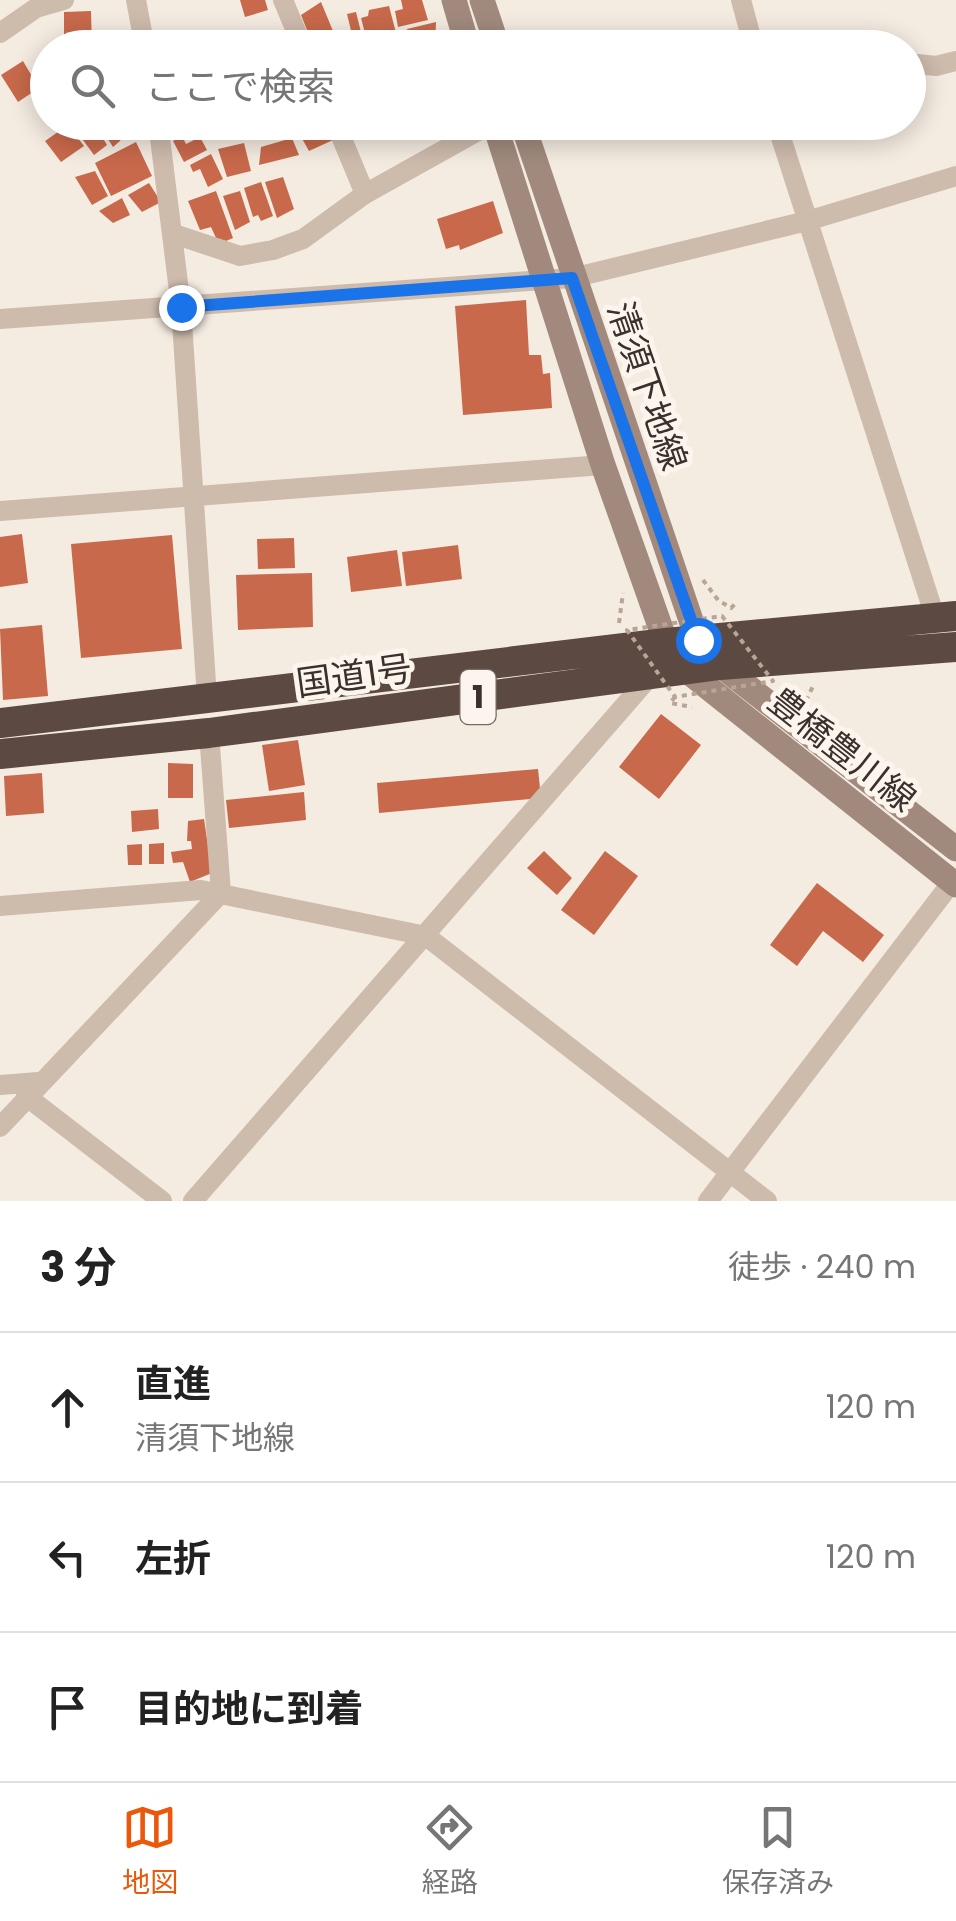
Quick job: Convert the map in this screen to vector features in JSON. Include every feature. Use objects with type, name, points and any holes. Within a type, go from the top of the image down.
[{"type":"highway","name":"国道1号","points":[[0,723],[666,643],[945,617]]},
{"type":"highway","name":"国道1号","points":[[0,754],[209,732],[720,665],[956,647]]},
{"type":"main road","points":[[454,0],[463,30]]},
{"type":"main road","points":[[482,0],[492,30]]},
{"type":"main road","name":"清須下地線","points":[[501,140],[698,640],[720,665]]},
{"type":"main road","name":"清須下地線","points":[[526,140],[603,465],[666,643],[686,670]]},
{"type":"main road","name":"豊橋豊川線","points":[[720,665],[956,849]]},
{"type":"main road","name":"豊橋豊川線","points":[[686,670],[954,883]]},
{"type":"street","points":[[0,33],[36,8],[64,0]]},
{"type":"street","points":[[136,0],[141,30]]},
{"type":"street","points":[[284,0],[296,30]]},
{"type":"street","points":[[741,0],[749,30]]},
{"type":"street","points":[[926,65],[956,61]]},
{"type":"street","points":[[160,140],[181,307],[207,698]]},
{"type":"street","points":[[342,140],[365,194]]},
{"type":"street","points":[[174,234],[240,256],[304,240],[365,194],[462,140]]},
{"type":"street","points":[[781,140],[806,221],[945,617]]},
{"type":"street","points":[[0,319],[559,279],[806,221],[956,176]]},
{"type":"street","points":[[0,511],[603,465]]},
{"type":"street","points":[[193,1201],[652,674]]},
{"type":"street","points":[[0,1127],[222,893],[209,732]]},
{"type":"street","points":[[708,1201],[954,883]]},
{"type":"street","points":[[0,906],[202,890],[426,936],[767,1201]]},
{"type":"street","points":[[0,1085],[32,1089],[162,1201]]},
{"type":"path","points":[[615,630],[623,589],[628,589],[628,630],[676,697],[772,681],[697,583],[702,578],[718,600],[731,608],[736,603]]},
{"type":"path","points":[[628,630],[722,616]]},
{"type":"path","points":[[806,702],[815,685],[809,680]]},
{"type":"building","points":[[240,0],[265,0],[268,10],[245,17]]},
{"type":"building","points":[[401,0],[422,0],[428,20],[398,27],[395,11],[403,9]]},
{"type":"building","points":[[321,2],[333,30],[307,30],[301,15]]},
{"type":"building","points":[[389,6],[395,30],[364,30],[361,18],[368,16],[369,10]]},
{"type":"building","points":[[91,11],[92,30],[64,30],[64,12]]},
{"type":"building","points":[[356,12],[360,30],[351,30],[347,14]]},
{"type":"building","points":[[436,22],[436,30],[407,29]]},
{"type":"building","points":[[23,61],[30,73],[30,94],[18,102],[1,75]]},
{"type":"building","points":[[79,140],[84,146],[61,162],[45,141]]},
{"type":"building","points":[[83,140],[104,140],[107,145],[94,155]]},
{"type":"building","points":[[184,140],[186,144],[202,140],[207,150],[184,162],[173,141]]},
{"type":"building","points":[[293,140],[299,155],[259,165],[261,147]]},
{"type":"building","points":[[303,140],[333,140],[309,151]]},
{"type":"building","points":[[136,142],[152,176],[111,196],[95,163]]},
{"type":"building","points":[[244,143],[251,171],[227,177],[218,149]]},
{"type":"building","points":[[211,154],[223,179],[208,187],[200,169],[193,172],[190,165]]},
{"type":"building","points":[[95,171],[108,196],[92,205],[75,177]]},
{"type":"building","points":[[283,177],[294,209],[277,218],[265,182]]},
{"type":"building","points":[[261,182],[273,216],[261,221],[258,215],[253,217],[244,188]]},
{"type":"building","points":[[149,183],[161,202],[142,212],[128,195]]},
{"type":"building","points":[[216,191],[233,238],[226,241],[216,238],[211,227],[200,230],[188,201]]},
{"type":"building","points":[[240,191],[250,222],[235,230],[223,196]]},
{"type":"building","points":[[122,198],[130,215],[113,223],[99,211]]},
{"type":"building","points":[[493,201],[503,233],[460,250],[459,245],[446,249],[437,219]]},
{"type":"building","points":[[526,300],[529,355],[541,355],[543,374],[550,373],[552,408],[463,415],[455,306]]},
{"type":"building","points":[[22,534],[28,583],[0,587],[0,537]]},
{"type":"building","points":[[172,535],[182,649],[81,658],[71,544]]},
{"type":"building","points":[[294,538],[295,568],[258,569],[257,539]]},
{"type":"building","points":[[458,545],[462,579],[406,586],[402,552]]},
{"type":"building","points":[[397,550],[402,586],[351,592],[347,557]]},
{"type":"building","points":[[312,573],[313,627],[238,630],[236,575]]},
{"type":"building","points":[[42,625],[48,696],[3,700],[0,629]]},
{"type":"building","points":[[661,714],[701,745],[659,799],[619,767]]},
{"type":"building","points":[[298,740],[305,785],[269,791],[262,745]]},
{"type":"building","points":[[168,763],[193,764],[193,798],[168,798]]},
{"type":"building","points":[[538,769],[541,798],[379,813],[377,783]]},
{"type":"building","points":[[42,773],[44,813],[6,816],[4,776]]},
{"type":"building","points":[[304,792],[306,820],[229,828],[226,800]]},
{"type":"building","points":[[158,809],[159,829],[132,832],[131,811]]},
{"type":"building","points":[[204,819],[212,873],[190,882],[183,862],[173,863],[171,852],[192,849],[191,841],[187,841],[188,821]]},
{"type":"building","points":[[164,843],[164,864],[149,864],[149,844]]},
{"type":"building","points":[[142,844],[142,865],[128,865],[127,845]]},
{"type":"building","points":[[544,851],[572,878],[557,895],[527,868]]},
{"type":"building","points":[[605,851],[638,876],[594,935],[561,910]]},
{"type":"building","points":[[817,883],[884,935],[863,962],[823,931],[797,966],[770,945]]},
{"type":"route","points":[[181,307],[572,278],[698,640]]}]
